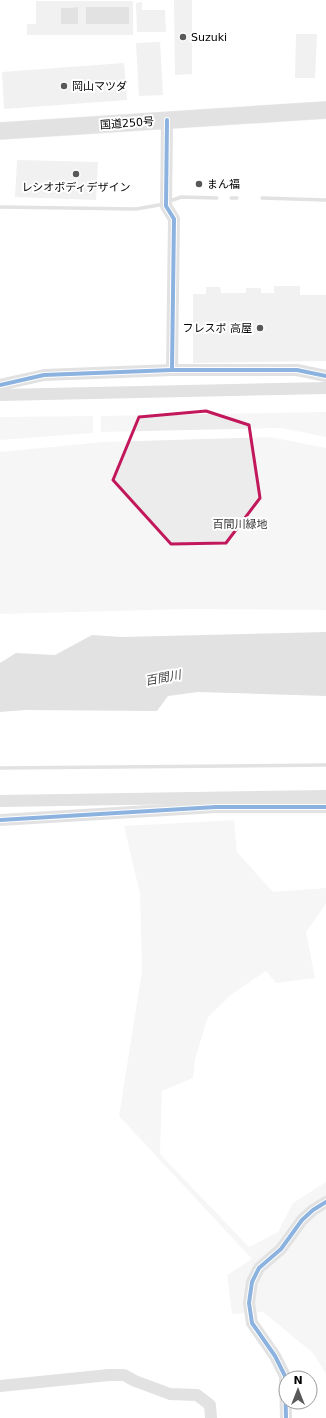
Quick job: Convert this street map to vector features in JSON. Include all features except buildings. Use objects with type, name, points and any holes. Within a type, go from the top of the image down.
[{"type":"highway","name":"国道250号","points":[[0,131],[326,110]]},
{"type":"street","points":[[167,120],[166,206],[174,219],[172,370]]},
{"type":"street","points":[[0,385],[44,375],[172,370],[297,370],[326,376]]},
{"type":"street","points":[[0,395],[326,388]]},
{"type":"street","points":[[0,801],[326,796]]},
{"type":"street","points":[[0,820],[208,807],[326,807]]},
{"type":"street","points":[[286,1418],[285,1376],[275,1356],[252,1323],[249,1303],[252,1282],[259,1268],[281,1249],[302,1220],[313,1210],[326,1202]]},
{"type":"street","points":[[0,1386],[109,1375],[124,1375],[170,1394],[197,1395],[210,1405],[211,1418]]},
{"type":"highlighted area","points":[[206,411],[249,425],[260,498],[226,543],[171,544],[113,480],[139,417]]},
{"type":"green space","points":[[326,412],[326,437],[281,428],[101,432],[101,416]]},
{"type":"green space","points":[[93,416],[93,433],[0,440],[0,417]]},
{"type":"green space","name":"百間川緑地","points":[[270,437],[326,448],[326,610],[189,609],[0,614],[0,452],[103,442]]},
{"type":"green space","points":[[234,820],[237,852],[273,892],[326,888],[326,904],[306,932],[315,978],[276,983],[266,971],[232,994],[208,1017],[195,1059],[193,1078],[162,1091],[160,1154],[249,1247],[278,1232],[293,1203],[326,1182],[326,1374],[313,1353],[263,1312],[232,1314],[227,1275],[252,1259],[119,1116],[142,971],[140,894],[124,826]]},
{"type":"water","points":[[78,7],[78,24],[61,24],[61,8]]},
{"type":"water","points":[[86,7],[129,7],[129,24],[86,24]]},
{"type":"water","name":"百間川","points":[[326,632],[326,696],[198,692],[168,696],[157,711],[25,710],[0,712],[0,663],[16,653],[55,655],[92,635],[121,637]]},
{"type":"waterway","points":[[0,207],[136,209],[159,205],[181,197],[217,198]]},
{"type":"waterway","points":[[231,198],[237,198]]},
{"type":"waterway","points":[[262,198],[326,200]]},
{"type":"waterway","points":[[0,768],[326,765]]},
{"type":"cycle path","points":[[167,120],[166,206],[174,219],[172,370]]},
{"type":"cycle path","points":[[0,385],[44,375],[172,370],[297,370],[326,376]]},
{"type":"cycle path","points":[[0,820],[216,807],[326,807]]},
{"type":"cycle path","points":[[286,1418],[285,1376],[275,1356],[252,1323],[249,1303],[252,1282],[259,1268],[281,1249],[302,1220],[313,1210],[326,1202]]},
{"type":"place","name":"Suzuki","points":[[183,37]]},
{"type":"place","name":"岡山マツダ","points":[[64,86]]},
{"type":"place","name":"レシオボディデザイン","points":[[76,174]]},
{"type":"place","name":"まん福","points":[[199,184]]},
{"type":"place","name":"フレスポ 高屋","points":[[260,328]]}]
